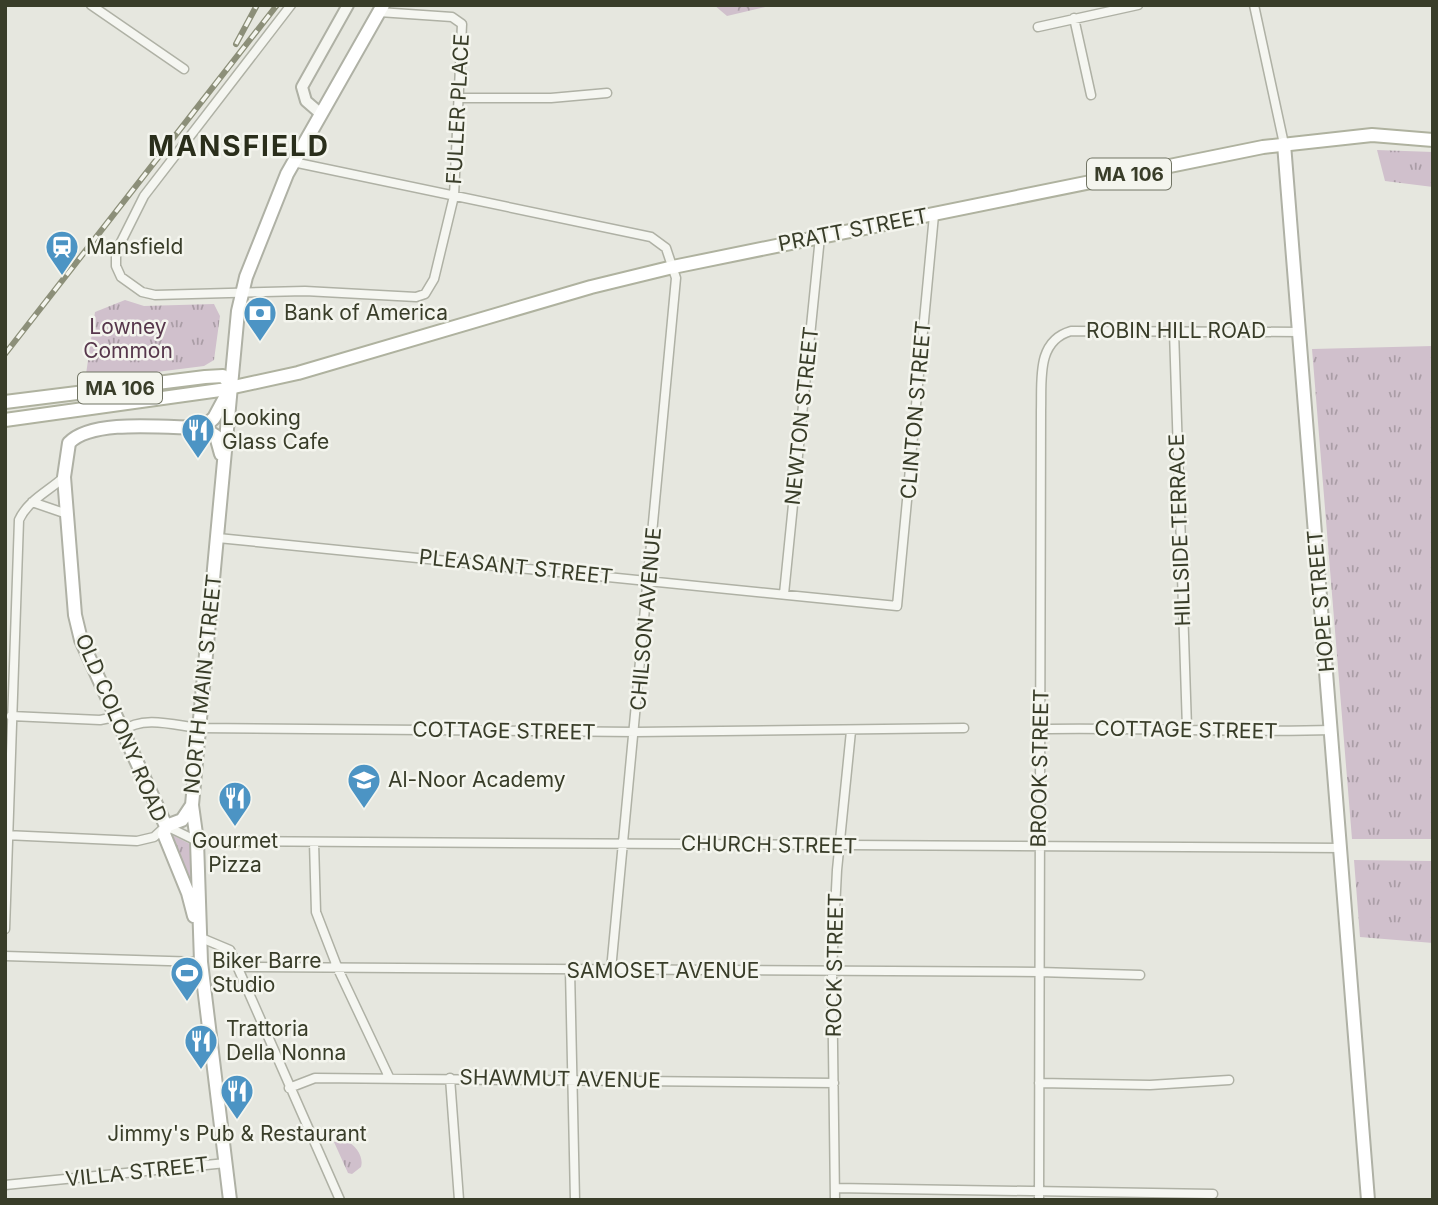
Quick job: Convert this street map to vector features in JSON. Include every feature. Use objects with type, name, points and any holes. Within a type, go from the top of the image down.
[{"type":"main road","name":"NORTH MAIN STREET","points":[[230,1200],[201,962],[197,841],[192,805],[241,292],[293,162],[381,9]]},
{"type":"main road","name":"PRATT STREET","points":[[673,267],[1284,144],[1372,135],[1433,140]]},
{"type":"main road","name":"HOPE STREET","points":[[1284,144],[1368,1200]]},
{"type":"main road","name":"MA 106","points":[[5,420],[220,390],[231,385],[298,373],[591,286],[673,267]]},
{"type":"main road","name":"MA 106","points":[[5,402],[205,377],[223,376],[231,385]]},
{"type":"main road","points":[[224,465],[219,441],[203,428],[214,418],[231,385]]},
{"type":"main road","name":"OLD COLONY ROAD","points":[[199,937],[188,892],[164,834],[166,826],[81,640],[75,615],[64,477],[66,449],[74,438],[85,432],[129,427],[203,428]]},
{"type":"main road","points":[[166,826],[182,820],[192,805]]},
{"type":"street","points":[[91,5],[184,69]]},
{"type":"street","points":[[241,292],[155,295],[142,292],[121,276],[116,265],[116,252],[144,196],[291,5]]},
{"type":"street","points":[[321,114],[306,101],[302,87],[348,5]]},
{"type":"street","points":[[1038,27],[1138,5]]},
{"type":"street","name":"HOPE STREET","points":[[1254,5],[1284,144]]},
{"type":"street","name":"FULLER PLACE","points":[[241,292],[425,295],[434,279],[454,196],[463,43],[460,20],[381,9]]},
{"type":"street","points":[[1074,18],[1091,95]]},
{"type":"street","points":[[460,97],[551,98],[607,93]]},
{"type":"street","points":[[293,162],[657,239],[666,248],[673,267]]},
{"type":"street","name":"CLINTON STREET","points":[[897,606],[934,215]]},
{"type":"street","name":"NEWTON STREET","points":[[784,594],[820,237]]},
{"type":"street","name":"CHILSON AVENUE","points":[[611,970],[636,732],[676,278],[673,267]]},
{"type":"street","name":"ROBIN HILL ROAD","points":[[1054,339],[1071,331],[1300,332]]},
{"type":"street","name":"HILLSIDE TERRACE","points":[[1174,331],[1187,728]]},
{"type":"street","name":"BROOK STREET","points":[[1039,1197],[1041,398],[1046,348],[1054,339]]},
{"type":"street","points":[[5,929],[6,835],[19,520],[32,502],[46,495],[64,477]]},
{"type":"street","points":[[32,502],[67,514]]},
{"type":"street","name":"PLEASANT STREET","points":[[218,538],[897,606]]},
{"type":"street","points":[[11,716],[100,720],[115,717]]},
{"type":"street","name":"COTTAGE STREET","points":[[122,731],[132,723],[143,722],[198,728],[636,732],[964,728]]},
{"type":"street","name":"COTTAGE STREET","points":[[1040,729],[1187,728],[1239,732],[1332,730]]},
{"type":"street","name":"ROCK STREET","points":[[835,1200],[832,970],[851,731]]},
{"type":"street","points":[[6,835],[137,841],[153,837],[166,826],[197,841]]},
{"type":"street","name":"CHURCH STREET","points":[[197,841],[1341,848]]},
{"type":"street","points":[[314,842],[316,912],[338,969],[389,1077]]},
{"type":"street","points":[[199,937],[230,950],[340,1200]]},
{"type":"street","points":[[5,956],[201,962]]},
{"type":"street","name":"SAMOSET AVENUE","points":[[237,967],[832,970],[1140,975]]},
{"type":"street","points":[[570,970],[575,1200]]},
{"type":"street","name":"SHAWMUT AVENUE","points":[[289,1088],[315,1078],[389,1077],[834,1083]]},
{"type":"street","points":[[450,1078],[459,1200]]},
{"type":"street","points":[[1039,1083],[1150,1085],[1229,1080]]},
{"type":"street","name":"VILLA STREET","points":[[5,1185],[226,1163]]},
{"type":"street","points":[[835,1188],[1039,1197],[1213,1195]]},
{"type":"green space","points":[[714,5],[774,5],[727,16]]},
{"type":"green space","points":[[1377,150],[1433,152],[1433,187],[1385,181]]},
{"type":"green space","name":"Lowney Common","points":[[125,300],[144,306],[214,304],[220,316],[214,360],[204,366],[85,381],[95,312]]},
{"type":"green space","points":[[1433,346],[1433,839],[1352,839],[1312,349]]},
{"type":"green space","points":[[166,832],[192,845],[194,886],[191,886]]},
{"type":"green space","points":[[1354,860],[1433,861],[1433,943],[1360,937]]},
{"type":"green space","points":[[346,1141],[356,1148],[361,1159],[361,1167],[352,1174],[348,1173],[334,1142]]},
{"type":"railway","points":[[236,44],[257,5]]},
{"type":"railway","points":[[5,354],[277,5]]},
{"type":"place","name":"Mansfield","points":[[62,277]]},
{"type":"place","name":"Bank of America","points":[[260,343]]},
{"type":"place","name":"Looking Glass Cafe","points":[[198,460]]},
{"type":"place","name":"Al-Noor Academy","points":[[364,810]]},
{"type":"place","name":"Gourmet Pizza","points":[[235,828]]},
{"type":"place","name":"Biker Barre Studio","points":[[187,1003]]},
{"type":"place","name":"Trattoria Della Nonna","points":[[201,1071]]},
{"type":"place","name":"Jimmy's Pub & Restaurant","points":[[237,1121]]},
{"type":"district","name":"MANSFIELD","points":[[239,146]]}]
